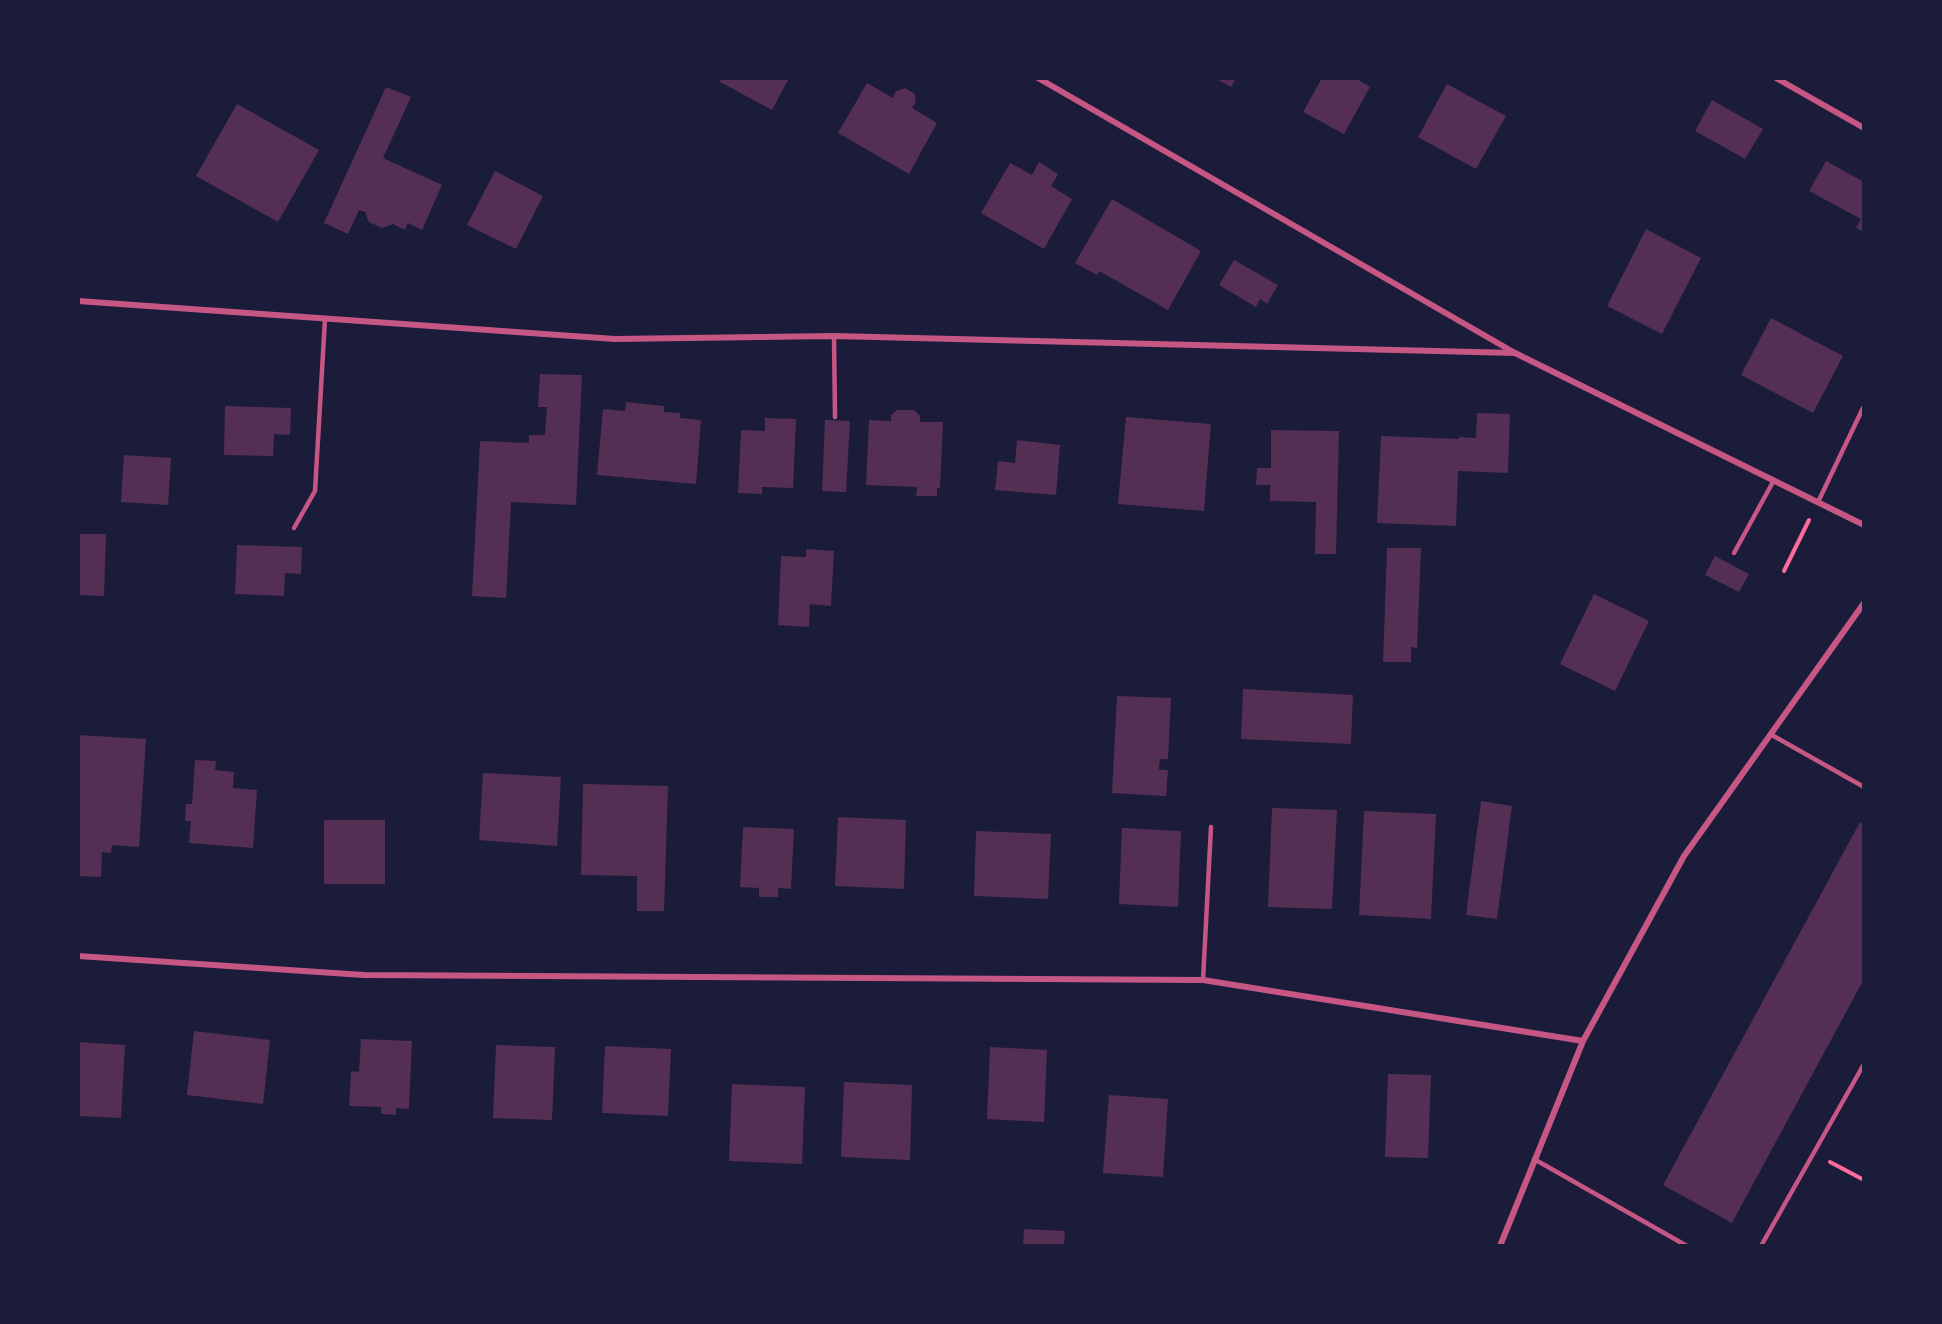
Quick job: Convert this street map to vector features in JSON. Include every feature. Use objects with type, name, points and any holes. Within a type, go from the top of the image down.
[{"type":"street","points":[[1038,78],[1515,353],[1864,525]]},
{"type":"street","points":[[1776,78],[1864,128]]},
{"type":"street","points":[[78,301],[615,339],[834,336],[1515,353]]},
{"type":"street","points":[[1500,1246],[1583,1041],[1684,856],[1864,603]]},
{"type":"street","points":[[78,956],[364,975],[1203,980],[1583,1041]]},
{"type":"lane","points":[[294,528],[315,491],[325,319]]},
{"type":"lane","points":[[834,336],[835,417]]},
{"type":"lane","points":[[1818,502],[1863,408]]},
{"type":"lane","points":[[1734,553],[1774,480]]},
{"type":"lane","points":[[1770,734],[1864,787]]},
{"type":"lane","points":[[1203,980],[1211,827]]},
{"type":"lane","points":[[1761,1246],[1864,1064]]},
{"type":"lane","points":[[1534,1160],[1687,1246]]},
{"type":"path","points":[[1784,571],[1818,502]]},
{"type":"path","points":[[1814,1153],[1864,1180]]},
{"type":"building","points":[[722,78],[789,78],[772,110],[720,82]]},
{"type":"building","points":[[1215,78],[1236,78],[1231,87]]},
{"type":"building","points":[[1322,78],[1355,78],[1370,87],[1344,134],[1303,112]]},
{"type":"building","points":[[867,83],[893,98],[896,91],[905,88],[914,93],[916,102],[912,108],[937,123],[909,174],[838,133]]},
{"type":"building","points":[[1447,84],[1506,116],[1476,169],[1418,137]]},
{"type":"building","points":[[386,87],[411,97],[383,158],[442,185],[422,230],[408,223],[405,230],[393,224],[382,228],[369,222],[365,212],[359,210],[348,234],[324,223]]},
{"type":"building","points":[[1712,100],[1763,129],[1745,159],[1695,131]]},
{"type":"building","points":[[237,104],[319,150],[278,222],[196,176]]},
{"type":"building","points":[[1826,161],[1864,182],[1864,232],[1856,228],[1861,219],[1809,191]]},
{"type":"building","points":[[1039,162],[1058,174],[1051,186],[1072,199],[1044,249],[981,213],[1010,163],[1032,175]]},
{"type":"building","points":[[495,171],[543,196],[516,249],[467,225]]},
{"type":"building","points":[[1112,199],[1201,251],[1168,310],[1099,271],[1097,275],[1075,263]]},
{"type":"building","points":[[1646,229],[1701,258],[1662,334],[1607,306]]},
{"type":"building","points":[[1234,260],[1278,285],[1267,304],[1260,299],[1256,307],[1219,285]]},
{"type":"building","points":[[1771,318],[1843,356],[1813,413],[1741,375]]},
{"type":"building","points":[[540,374],[582,375],[576,505],[511,502],[506,598],[472,596],[480,441],[529,443],[529,435],[545,435],[547,407],[538,407]]},
{"type":"building","points":[[626,402],[664,406],[664,412],[680,413],[680,418],[701,420],[696,484],[597,475],[603,409],[625,411]]},
{"type":"building","points":[[225,406],[291,408],[290,435],[274,434],[273,456],[224,455]]},
{"type":"building","points":[[897,410],[914,410],[920,416],[920,422],[943,422],[940,488],[937,488],[937,496],[916,496],[917,487],[866,485],[869,420],[891,421],[891,415]]},
{"type":"building","points":[[1477,413],[1510,414],[1508,473],[1458,471],[1456,526],[1377,523],[1381,436],[1476,438]]},
{"type":"building","points":[[1126,417],[1211,424],[1204,511],[1118,504]]},
{"type":"building","points":[[765,418],[796,419],[793,488],[762,487],[762,494],[738,493],[741,430],[765,431]]},
{"type":"building","points":[[825,420],[850,421],[846,492],[822,491]]},
{"type":"building","points":[[1271,430],[1339,431],[1336,554],[1315,554],[1316,502],[1270,501],[1270,485],[1256,485],[1257,468],[1271,468]]},
{"type":"building","points":[[1017,440],[1060,445],[1056,495],[995,490],[998,461],[1015,463]]},
{"type":"building","points":[[124,455],[171,458],[168,505],[121,502]]},
{"type":"building","points":[[78,534],[106,534],[104,596],[78,595]]},
{"type":"building","points":[[237,545],[302,547],[301,574],[285,573],[284,596],[235,594]]},
{"type":"building","points":[[1387,548],[1421,548],[1417,648],[1411,647],[1411,662],[1383,662]]},
{"type":"building","points":[[806,549],[834,551],[831,606],[810,604],[809,627],[778,625],[781,556],[806,557]]},
{"type":"building","points":[[1715,556],[1749,574],[1739,592],[1705,575]]},
{"type":"building","points":[[1594,594],[1649,621],[1615,691],[1560,664]]},
{"type":"building","points":[[1243,689],[1353,695],[1351,744],[1241,739]]},
{"type":"building","points":[[1117,696],[1171,698],[1168,759],[1160,759],[1159,770],[1168,770],[1166,796],[1112,793]]},
{"type":"building","points":[[78,735],[146,739],[139,847],[112,845],[111,853],[102,852],[101,877],[78,876]]},
{"type":"building","points":[[195,760],[216,761],[215,770],[234,772],[233,788],[257,790],[253,848],[189,843],[191,821],[185,821],[186,804],[192,804]]},
{"type":"building","points":[[483,773],[561,777],[557,846],[479,840]]},
{"type":"building","points":[[583,784],[668,786],[664,911],[637,911],[637,876],[581,875]]},
{"type":"building","points":[[1481,801],[1512,806],[1497,919],[1466,915]]},
{"type":"building","points":[[1272,808],[1337,810],[1332,909],[1268,907]]},
{"type":"building","points":[[1364,811],[1436,814],[1431,919],[1359,915]]},
{"type":"building","points":[[838,817],[906,820],[904,889],[835,886]]},
{"type":"building","points":[[324,820],[385,820],[385,884],[324,884]]},
{"type":"building","points":[[1860,822],[1864,824],[1864,979],[1732,1223],[1663,1185]]},
{"type":"building","points":[[743,827],[794,829],[791,889],[778,888],[778,897],[759,897],[759,888],[740,887]]},
{"type":"building","points":[[1122,828],[1181,831],[1178,907],[1119,904]]},
{"type":"building","points":[[976,831],[1051,834],[1048,899],[974,896]]},
{"type":"building","points":[[194,1031],[270,1040],[263,1104],[187,1095]]},
{"type":"building","points":[[361,1039],[412,1041],[409,1109],[396,1108],[396,1115],[381,1114],[381,1107],[349,1106],[351,1071],[359,1072]]},
{"type":"building","points":[[78,1042],[125,1045],[121,1118],[78,1116]]},
{"type":"building","points":[[496,1045],[555,1047],[552,1120],[493,1118]]},
{"type":"building","points":[[605,1046],[671,1049],[668,1116],[602,1113]]},
{"type":"building","points":[[990,1047],[1047,1050],[1044,1122],[987,1119]]},
{"type":"building","points":[[1388,1074],[1431,1075],[1428,1158],[1385,1157]]},
{"type":"building","points":[[844,1082],[912,1085],[910,1160],[841,1157]]},
{"type":"building","points":[[732,1084],[805,1087],[802,1164],[729,1161]]},
{"type":"building","points":[[1109,1095],[1168,1099],[1163,1177],[1103,1173]]},
{"type":"building","points":[[1024,1229],[1065,1231],[1064,1246],[1023,1246]]}]
